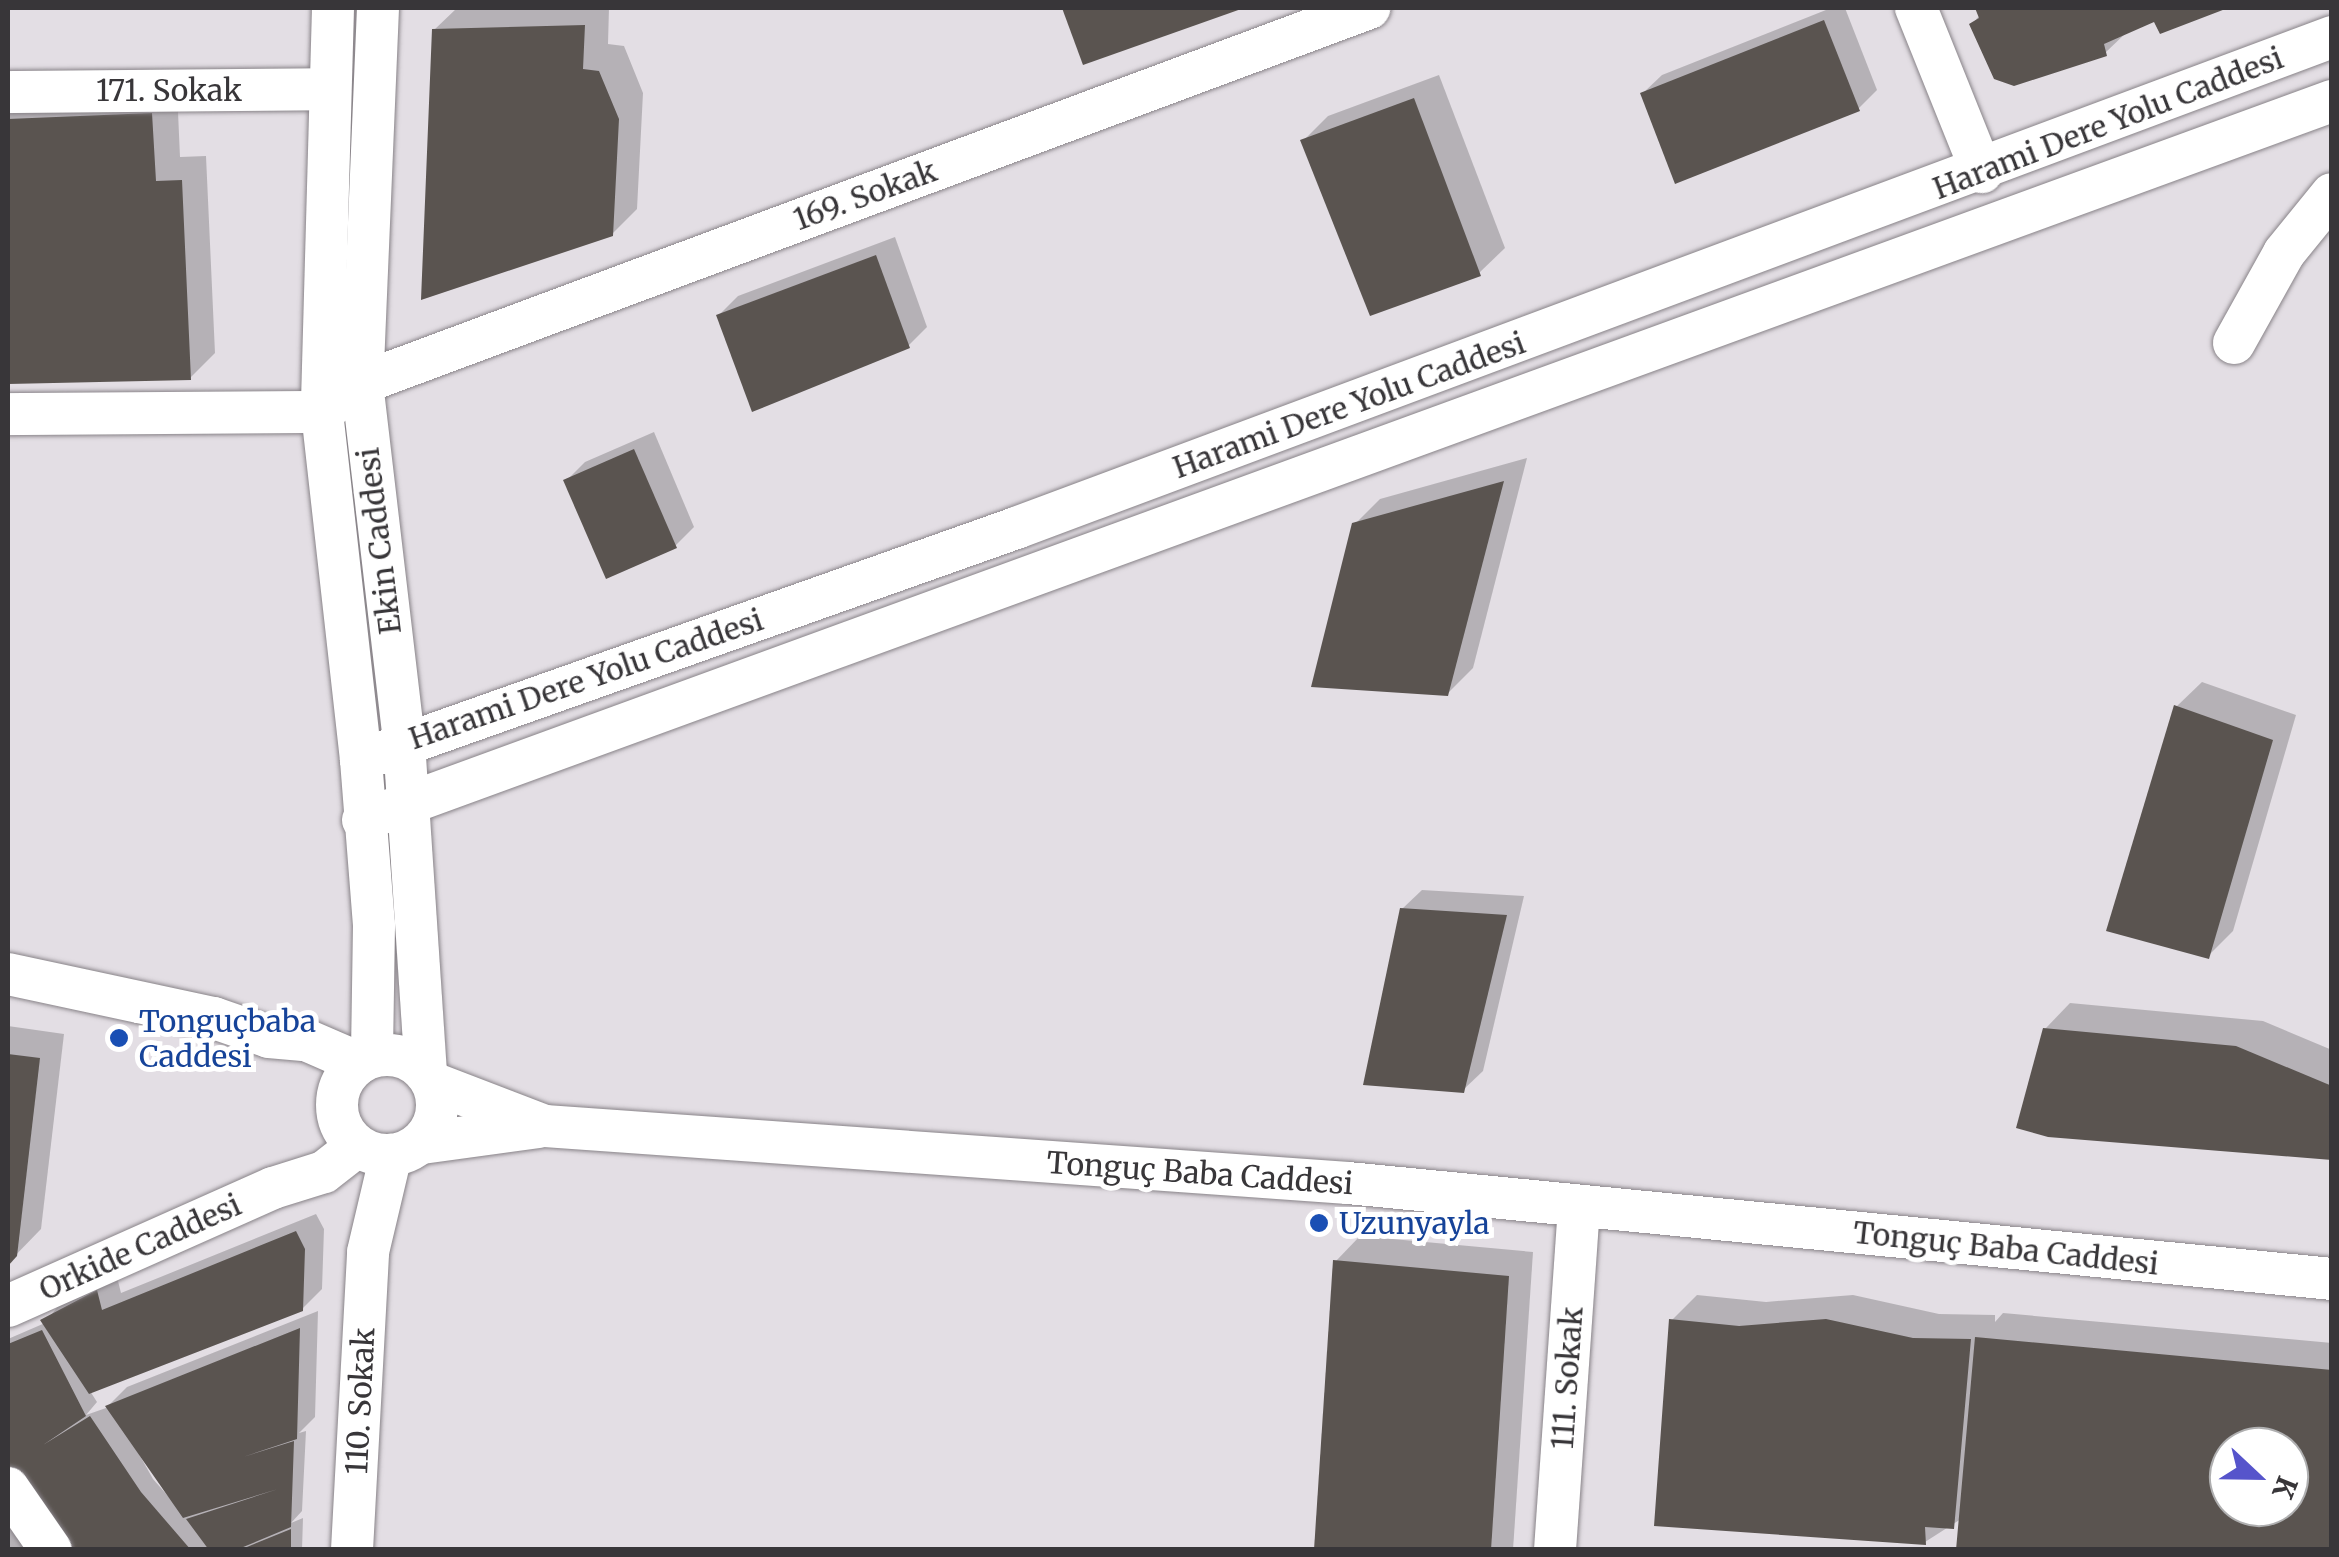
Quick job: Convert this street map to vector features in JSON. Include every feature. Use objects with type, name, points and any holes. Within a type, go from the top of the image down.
[{"type":"street","name":"Ekin Caddesi","points":[[332,8],[322,412],[362,760],[363,820],[374,925],[369,1117],[438,1104],[430,1078],[404,742],[362,383],[378,8]]},
{"type":"street","name":"169. Sokak","points":[[322,412],[362,383],[1369,8]]},
{"type":"street","points":[[1916,8],[1982,172]]},
{"type":"street","name":"Harami Dere Yolu Caddesi","points":[[362,760],[1016,528],[1982,172],[2332,37]]},
{"type":"street","name":"171. Sokak","points":[[8,92],[330,89]]},
{"type":"street","name":"Harami Dere Yolu Caddesi","points":[[363,820],[2332,101]]},
{"type":"street","points":[[2234,343],[2284,254],[2332,194]]},
{"type":"street","points":[[8,414],[322,412]]},
{"type":"street","points":[[8,974],[214,1018],[269,1037],[306,1040],[369,1117],[545,1126]]},
{"type":"street","name":"Tonguç Baba Caddesi","points":[[369,1117],[396,1056],[430,1078],[545,1126],[1348,1183],[2332,1279]]},
{"type":"street","name":"Orkide Caddesi","points":[[8,1306],[273,1188],[324,1172],[369,1117]]},
{"type":"street","name":"110. Sokak","points":[[352,1550],[368,1252],[357,1211],[369,1117]]},
{"type":"street","name":"111. Sokak","points":[[1555,1550],[1579,1207]]},
{"type":"street","points":[[8,1488],[51,1550]]},
{"type":"building","points":[[1062,8],[1244,8],[1083,65]]},
{"type":"building","points":[[1975,8],[2228,8],[2160,34],[2154,22],[2104,44],[2107,56],[2014,86],[1994,79],[1969,24],[1979,18]]},
{"type":"building","points":[[1824,20],[1860,111],[1675,184],[1640,93]]},
{"type":"building","points":[[585,25],[583,69],[599,71],[619,119],[613,236],[421,300],[432,29]]},
{"type":"building","points":[[1414,98],[1481,276],[1370,316],[1300,140]]},
{"type":"building","points":[[152,113],[156,181],[182,180],[191,380],[8,384],[8,119]]},
{"type":"building","points":[[876,255],[910,348],[752,412],[716,315]]},
{"type":"building","points":[[634,449],[677,548],[606,579],[563,480]]},
{"type":"building","points":[[1504,481],[1448,696],[1311,687],[1352,523]]},
{"type":"building","points":[[2174,705],[2273,740],[2209,959],[2106,931]]},
{"type":"building","points":[[1400,908],[1507,915],[1464,1093],[1363,1085]]},
{"type":"building","points":[[2043,1028],[2236,1046],[2332,1086],[2332,1160],[2048,1137],[2016,1128]]},
{"type":"building","points":[[8,1054],[40,1058],[17,1256],[8,1266]]},
{"type":"building","points":[[296,1231],[305,1249],[303,1311],[89,1394],[40,1320],[97,1290],[102,1310]]},
{"type":"building","points":[[1333,1260],[1509,1276],[1491,1550],[1314,1550]]},
{"type":"building","points":[[1669,1319],[1739,1326],[1826,1319],[1913,1338],[1971,1339],[1954,1529],[1925,1527],[1926,1545],[1654,1526]]},
{"type":"building","points":[[300,1328],[297,1439],[243,1457],[294,1441],[291,1527],[236,1550],[209,1550],[186,1519],[278,1489],[183,1518],[105,1406]]},
{"type":"building","points":[[42,1330],[86,1416],[43,1445],[90,1416],[141,1492],[191,1550],[74,1550],[8,1467],[8,1344]]},
{"type":"building","points":[[1975,1337],[2332,1370],[2332,1550],[1956,1550]]},
{"type":"building","points":[[291,1529],[291,1550],[242,1550],[242,1549]]},
{"type":"place","name":"Tonguçbaba Caddesi","points":[[119,1038]]},
{"type":"place","name":"Uzunyayla","points":[[1319,1223]]}]
